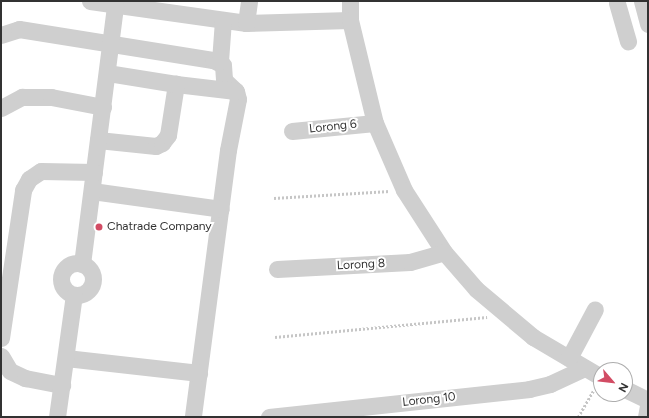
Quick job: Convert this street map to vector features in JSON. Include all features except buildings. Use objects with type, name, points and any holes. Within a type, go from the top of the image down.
[{"type":"street","points":[[90,1],[115,5],[173,7],[223,20],[246,23],[350,20]]},
{"type":"street","points":[[246,23],[249,1]]},
{"type":"street","points":[[350,1],[350,20],[375,123],[404,190],[444,252],[476,290],[498,309],[533,337],[593,372]]},
{"type":"street","points":[[642,1],[648,24]]},
{"type":"street","points":[[618,3],[628,41]]},
{"type":"street","points":[[82,264],[115,5]]},
{"type":"street","points":[[193,417],[220,209],[238,98],[236,91],[224,80],[225,70],[220,62],[223,20]]},
{"type":"street","points":[[1,35],[19,29],[220,62]]},
{"type":"street","points":[[107,73],[176,84],[236,91]]},
{"type":"street","points":[[98,140],[156,146],[162,143],[168,134],[176,84]]},
{"type":"street","points":[[1,108],[22,97],[51,97],[103,107]]},
{"type":"street","name":"Lorong 6","points":[[292,131],[375,123]]},
{"type":"street","points":[[1,338],[6,264],[23,190],[29,179],[41,171],[94,172]]},
{"type":"street","points":[[92,191],[220,209]]},
{"type":"street","name":"Lorong 8","points":[[277,269],[410,262],[444,252]]},
{"type":"street","points":[[71,264],[82,264],[91,272],[92,283],[86,293],[74,296],[62,287],[61,276],[65,269],[71,264]]},
{"type":"street","points":[[57,417],[74,296]]},
{"type":"street","points":[[568,358],[595,309]]},
{"type":"street","points":[[1,356],[10,371],[26,378],[62,385]]},
{"type":"street","points":[[66,358],[199,373]]},
{"type":"street","name":"Lorong 10","points":[[269,417],[529,389],[550,384],[585,368]]},
{"type":"street","points":[[633,393],[648,400]]},
{"type":"street","points":[[646,417],[648,406]]},
{"type":"path","points":[[274,198],[404,190]]},
{"type":"path","points":[[275,337],[490,317],[498,309]]},
{"type":"path","points":[[578,417],[593,391]]},
{"type":"place","name":"Chatrade Company","points":[[99,227]]}]
